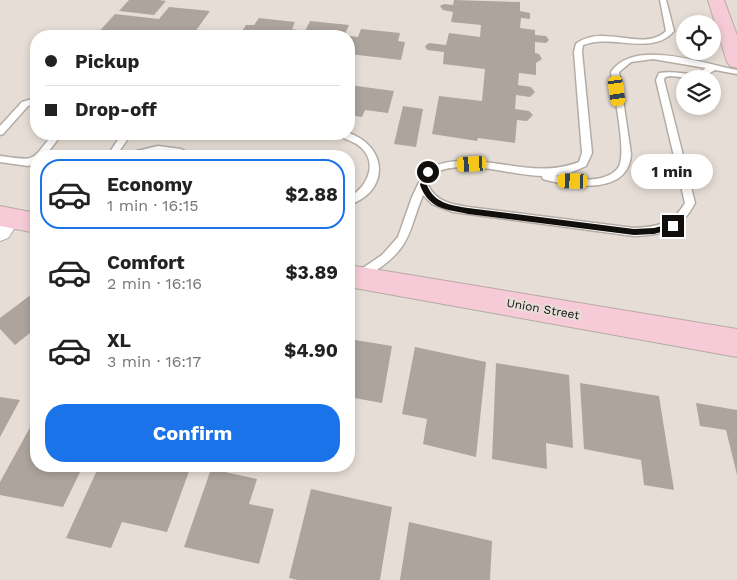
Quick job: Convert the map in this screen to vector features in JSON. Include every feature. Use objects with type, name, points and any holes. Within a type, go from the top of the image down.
[{"type":"street","points":[[716,0],[737,62]]},
{"type":"street","points":[[3,222],[30,222]]},
{"type":"street","name":"Union Street","points":[[355,277],[737,343]]},
{"type":"lane","points":[[355,276],[392,254],[406,234],[415,198],[428,172],[442,165],[472,164],[527,172],[558,173],[573,170],[583,164],[587,153],[578,52],[580,44],[606,38],[659,40],[670,32],[670,24],[663,0]]},
{"type":"lane","points":[[527,172],[559,181],[602,182],[617,174],[626,162],[626,147],[615,72],[620,65],[630,59],[648,58],[693,61],[712,68],[737,72]]},
{"type":"lane","points":[[648,58],[663,75]]},
{"type":"lane","points":[[663,75],[670,74],[696,78],[712,68]]},
{"type":"lane","points":[[423,185],[428,196],[443,206],[468,211],[634,232],[654,231],[673,226],[683,216],[690,203],[660,80],[663,75]]},
{"type":"lane","points":[[0,132],[25,104],[30,103]]},
{"type":"lane","points":[[45,150],[53,140]]},
{"type":"lane","points":[[354,140],[363,144],[374,160],[375,167],[375,174],[369,187],[364,194],[355,198]]},
{"type":"lane","points":[[0,159],[30,162]]},
{"type":"building","points":[[129,0],[166,1],[154,15],[119,11]]},
{"type":"building","points":[[454,0],[520,2],[520,11],[530,13],[530,19],[521,18],[520,28],[535,30],[535,35],[546,36],[549,40],[546,43],[535,42],[535,53],[539,54],[542,59],[536,63],[536,75],[519,73],[518,85],[531,87],[535,92],[530,97],[516,95],[515,109],[529,111],[533,115],[527,121],[517,120],[515,143],[478,138],[477,141],[432,134],[439,96],[482,101],[485,69],[443,64],[444,52],[427,50],[425,46],[429,43],[446,45],[449,33],[480,37],[481,25],[451,22],[453,12],[443,10],[440,6],[444,4],[453,5]]},
{"type":"building","points":[[169,7],[210,11],[196,30],[100,30],[115,14],[159,19]]},
{"type":"building","points":[[259,18],[295,22],[292,29],[298,30],[243,30],[246,25],[254,25]]},
{"type":"building","points":[[310,21],[349,25],[347,30],[306,30]]},
{"type":"building","points":[[361,29],[400,33],[398,41],[405,42],[401,60],[355,55],[355,37],[358,37]]},
{"type":"building","points":[[355,86],[394,91],[388,113],[365,110],[362,117],[355,116]]},
{"type":"building","points":[[403,106],[423,109],[416,147],[394,144]]},
{"type":"building","points":[[30,296],[30,333],[15,345],[0,329],[0,318]]},
{"type":"building","points":[[355,340],[392,346],[382,403],[355,398]]},
{"type":"building","points":[[415,347],[486,362],[476,457],[423,444],[427,419],[402,414]]},
{"type":"building","points":[[496,363],[569,375],[573,448],[546,443],[547,469],[492,459]]},
{"type":"building","points":[[580,383],[659,396],[674,490],[644,485],[641,460],[584,449]]},
{"type":"building","points":[[0,397],[20,400],[0,437]]},
{"type":"building","points":[[696,403],[737,410],[737,475],[726,430],[700,426]]},
{"type":"building","points":[[30,427],[30,472],[80,472],[63,507],[0,495],[0,482]]},
{"type":"building","points":[[96,472],[189,472],[167,532],[122,522],[111,548],[66,538]]},
{"type":"building","points":[[210,472],[225,472],[257,479],[249,504],[274,509],[259,564],[184,547]]},
{"type":"building","points":[[311,489],[392,507],[380,580],[298,580],[289,578]]},
{"type":"building","points":[[409,522],[492,541],[490,580],[400,580]]},
{"type":"route","points":[[428,172],[423,185],[428,196],[443,206],[468,211],[634,232],[654,231],[673,226]]}]
